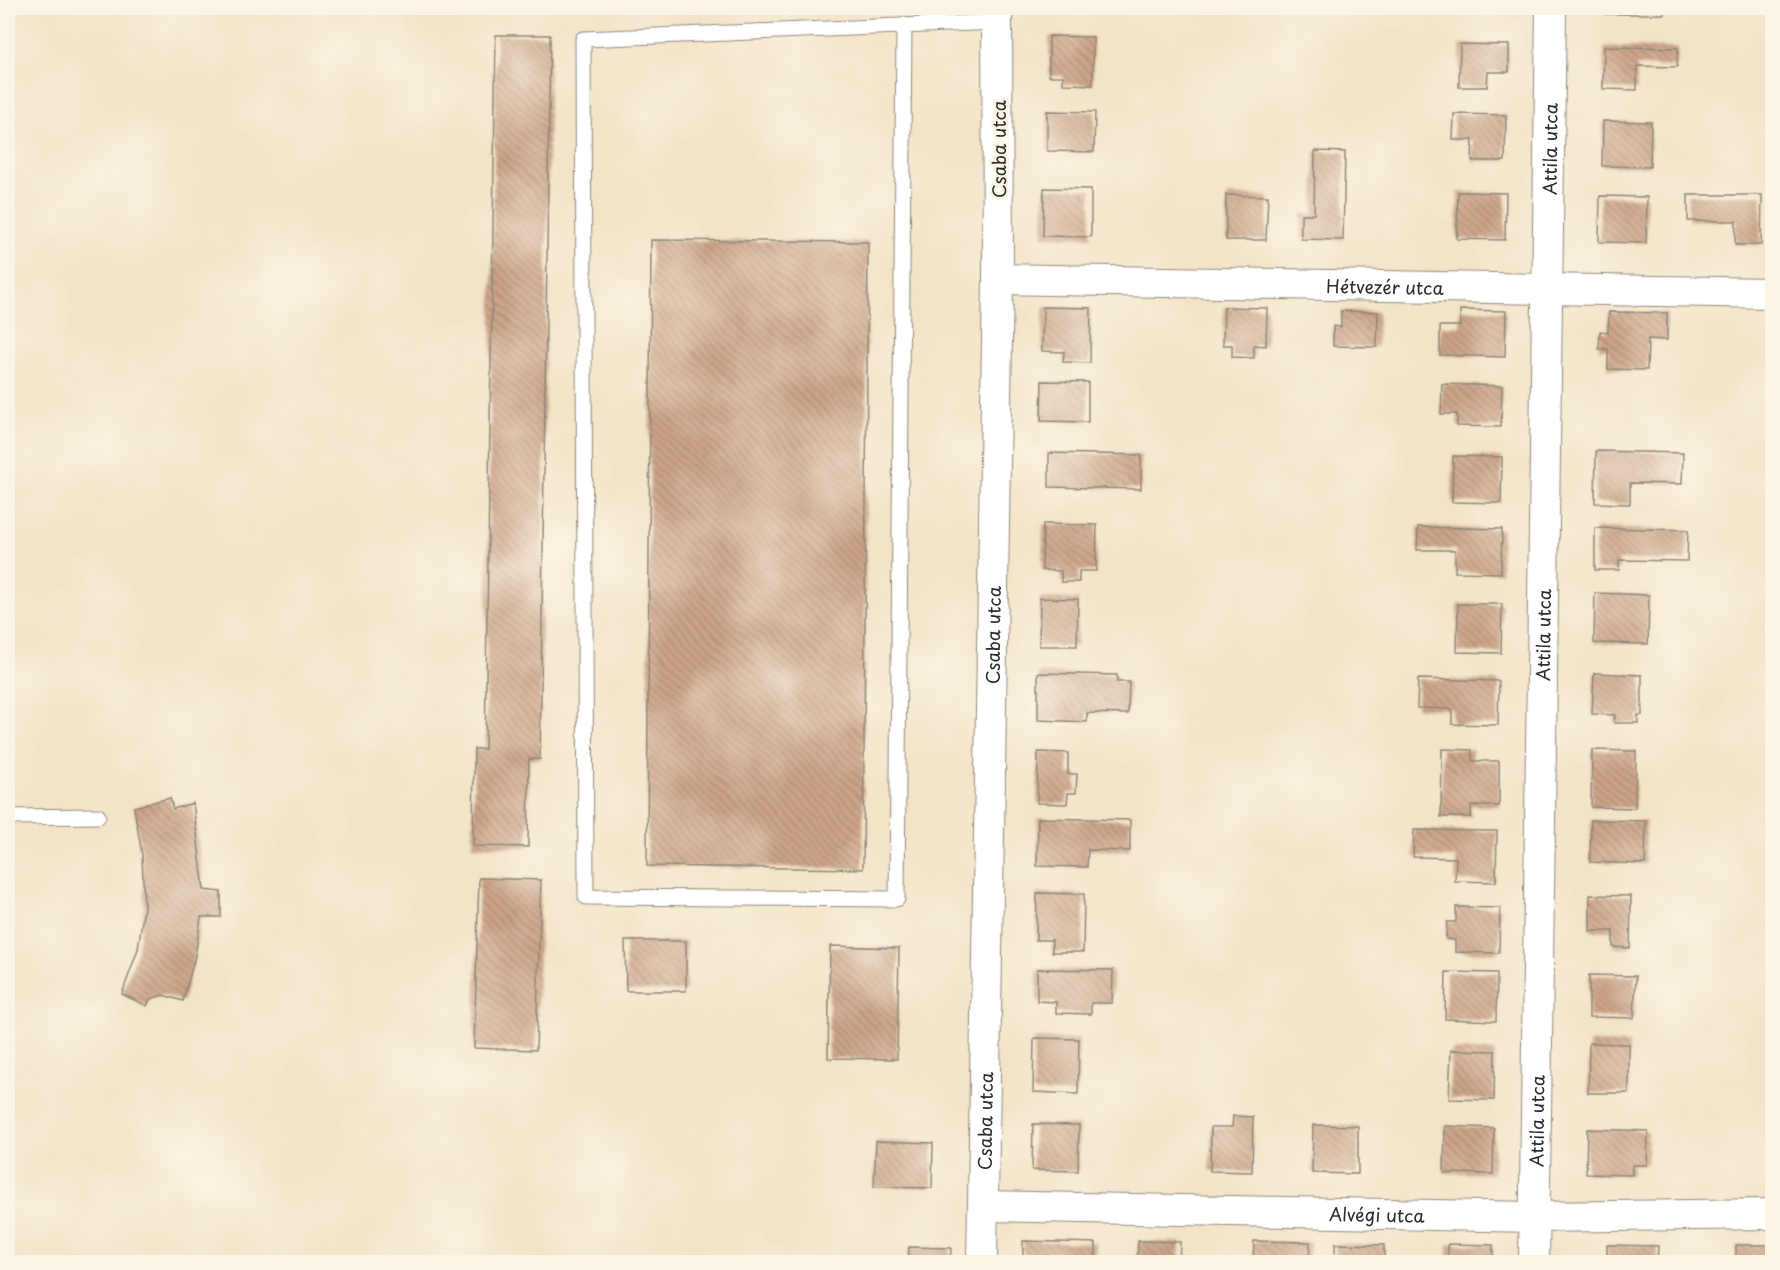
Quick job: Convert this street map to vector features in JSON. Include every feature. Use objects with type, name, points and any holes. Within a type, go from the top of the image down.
[{"type":"street","name":"Attila utca","points":[[1534,1263],[1551,8]]},
{"type":"street","name":"Csaba utca","points":[[982,1263],[998,279],[997,15]]},
{"type":"street","name":"Hétvezér utca","points":[[998,279],[1773,293]]},
{"type":"street","name":"Alvégi utca","points":[[983,1206],[1535,1216],[1773,1214]]},
{"type":"lane","points":[[904,26],[897,899],[586,897],[583,39],[904,26],[997,15]]},
{"type":"lane","points":[[8,817],[98,816]]},
{"type":"building","points":[[1071,8],[1097,8],[1096,10]]},
{"type":"building","points":[[1462,8],[1509,8],[1509,13],[1462,12]]},
{"type":"building","points":[[1605,8],[1664,8],[1664,14],[1605,14]]},
{"type":"building","points":[[496,35],[550,35],[540,759],[529,759],[528,847],[473,846],[474,749],[485,749]]},
{"type":"building","points":[[1049,36],[1093,37],[1093,85],[1063,84],[1063,76],[1049,76]]},
{"type":"building","points":[[1460,44],[1509,45],[1509,72],[1488,72],[1487,87],[1459,87]]},
{"type":"building","points":[[1604,47],[1678,48],[1677,67],[1637,66],[1637,90],[1603,89]]},
{"type":"building","points":[[1047,111],[1095,112],[1094,152],[1047,151]]},
{"type":"building","points":[[1454,114],[1506,115],[1505,161],[1472,161],[1473,140],[1453,140]]},
{"type":"building","points":[[1603,121],[1651,122],[1650,167],[1602,166]]},
{"type":"building","points":[[1315,151],[1345,152],[1343,240],[1301,239],[1301,214],[1314,214]]},
{"type":"building","points":[[1044,188],[1091,189],[1091,237],[1043,236]]},
{"type":"building","points":[[1458,192],[1506,193],[1505,240],[1457,239]]},
{"type":"building","points":[[1226,195],[1268,196],[1266,240],[1226,240]]},
{"type":"building","points":[[1688,195],[1762,195],[1761,245],[1735,245],[1736,221],[1688,221]]},
{"type":"building","points":[[1600,196],[1647,197],[1646,243],[1599,242]]},
{"type":"building","points":[[651,240],[868,242],[863,869],[647,866]]},
{"type":"building","points":[[1043,307],[1091,308],[1090,363],[1063,362],[1064,352],[1042,351]]},
{"type":"building","points":[[1224,307],[1267,308],[1266,346],[1254,345],[1254,358],[1232,357],[1232,345],[1223,345]]},
{"type":"building","points":[[1460,310],[1506,311],[1505,357],[1440,355],[1440,326],[1460,326]]},
{"type":"building","points":[[1341,311],[1378,312],[1377,347],[1333,346],[1333,326],[1341,327]]},
{"type":"building","points":[[1609,312],[1667,313],[1667,340],[1648,339],[1647,370],[1608,369],[1608,349],[1599,349],[1600,331],[1608,332]]},
{"type":"building","points":[[1042,381],[1088,382],[1088,422],[1041,421]]},
{"type":"building","points":[[1442,384],[1502,386],[1501,427],[1457,426],[1457,414],[1441,414]]},
{"type":"building","points":[[1596,451],[1683,453],[1682,484],[1630,483],[1630,504],[1595,503]]},
{"type":"building","points":[[1049,453],[1141,455],[1141,489],[1049,487]]},
{"type":"building","points":[[1453,456],[1502,457],[1501,503],[1452,502]]},
{"type":"building","points":[[1043,524],[1097,525],[1096,571],[1079,571],[1079,582],[1061,582],[1061,571],[1042,570]]},
{"type":"building","points":[[1418,527],[1502,529],[1501,573],[1455,572],[1455,550],[1417,550]]},
{"type":"building","points":[[1595,528],[1688,530],[1687,561],[1619,560],[1619,570],[1595,570]]},
{"type":"building","points":[[1595,593],[1649,595],[1648,644],[1594,643]]},
{"type":"building","points":[[1040,598],[1078,599],[1077,646],[1039,646]]},
{"type":"building","points":[[1458,604],[1502,604],[1501,653],[1457,652]]},
{"type":"building","points":[[1038,673],[1117,675],[1117,682],[1129,682],[1128,714],[1087,713],[1087,722],[1038,720]]},
{"type":"building","points":[[1594,673],[1642,675],[1642,715],[1638,715],[1638,723],[1614,723],[1615,715],[1592,714]]},
{"type":"building","points":[[1418,679],[1499,681],[1498,725],[1452,724],[1452,709],[1417,708]]},
{"type":"building","points":[[1442,749],[1472,750],[1472,761],[1499,761],[1499,806],[1471,806],[1471,817],[1441,817]]},
{"type":"building","points":[[1592,750],[1636,751],[1635,808],[1591,807]]},
{"type":"building","points":[[1038,752],[1068,753],[1068,774],[1077,774],[1076,793],[1068,793],[1067,804],[1037,803]]},
{"type":"building","points":[[170,798],[173,809],[193,803],[204,890],[221,892],[221,917],[201,917],[195,956],[183,1001],[163,995],[150,999],[147,1006],[122,994],[138,949],[144,907],[142,855],[134,807]]},
{"type":"building","points":[[1038,818],[1130,820],[1130,851],[1088,850],[1087,867],[1037,866]]},
{"type":"building","points":[[1591,820],[1646,821],[1645,864],[1590,862]]},
{"type":"building","points":[[1414,830],[1497,831],[1496,882],[1455,881],[1456,858],[1413,857]]},
{"type":"building","points":[[479,878],[541,880],[536,1050],[474,1048]]},
{"type":"building","points":[[1037,893],[1084,894],[1083,952],[1052,952],[1052,940],[1036,940]]},
{"type":"building","points":[[1590,895],[1631,896],[1630,948],[1613,947],[1613,931],[1590,931]]},
{"type":"building","points":[[1456,907],[1500,908],[1499,953],[1455,952],[1455,940],[1446,939],[1447,922],[1456,922]]},
{"type":"building","points":[[625,941],[686,941],[686,991],[626,991]]},
{"type":"building","points":[[830,946],[899,948],[897,1059],[828,1058]]},
{"type":"building","points":[[1037,969],[1113,970],[1112,1003],[1091,1003],[1091,1014],[1056,1013],[1056,1002],[1037,1001]]},
{"type":"building","points":[[1446,972],[1497,973],[1496,1021],[1445,1019]]},
{"type":"building","points":[[1589,975],[1636,976],[1634,1018],[1589,1017]]},
{"type":"building","points":[[1034,1038],[1079,1039],[1078,1094],[1033,1092]]},
{"type":"building","points":[[1589,1043],[1629,1044],[1629,1093],[1588,1093]]},
{"type":"building","points":[[1451,1050],[1495,1051],[1494,1100],[1449,1099]]},
{"type":"building","points":[[1233,1116],[1253,1117],[1252,1172],[1210,1171],[1211,1127],[1232,1127]]},
{"type":"building","points":[[1033,1124],[1079,1125],[1078,1171],[1032,1170]]},
{"type":"building","points":[[1313,1125],[1358,1126],[1358,1174],[1312,1173]]},
{"type":"building","points":[[1445,1126],[1494,1128],[1493,1174],[1444,1173]]},
{"type":"building","points":[[1587,1129],[1648,1131],[1647,1165],[1632,1165],[1632,1175],[1586,1174]]},
{"type":"building","points":[[876,1141],[933,1143],[932,1188],[874,1187]]},
{"type":"building","points":[[1023,1241],[1096,1243],[1096,1262],[1023,1262]]},
{"type":"building","points":[[1138,1241],[1180,1242],[1179,1262],[1137,1262]]},
{"type":"building","points":[[1254,1241],[1310,1242],[1309,1262],[1253,1262]]},
{"type":"building","points":[[1335,1244],[1384,1245],[1384,1262],[1335,1262]]},
{"type":"building","points":[[1448,1244],[1493,1245],[1493,1262],[1448,1262]]},
{"type":"building","points":[[1607,1245],[1658,1246],[1657,1262],[1607,1262]]},
{"type":"building","points":[[1736,1245],[1772,1245],[1772,1262],[1722,1262],[1722,1260],[1736,1260]]},
{"type":"building","points":[[909,1247],[951,1248],[950,1262],[908,1262]]}]
